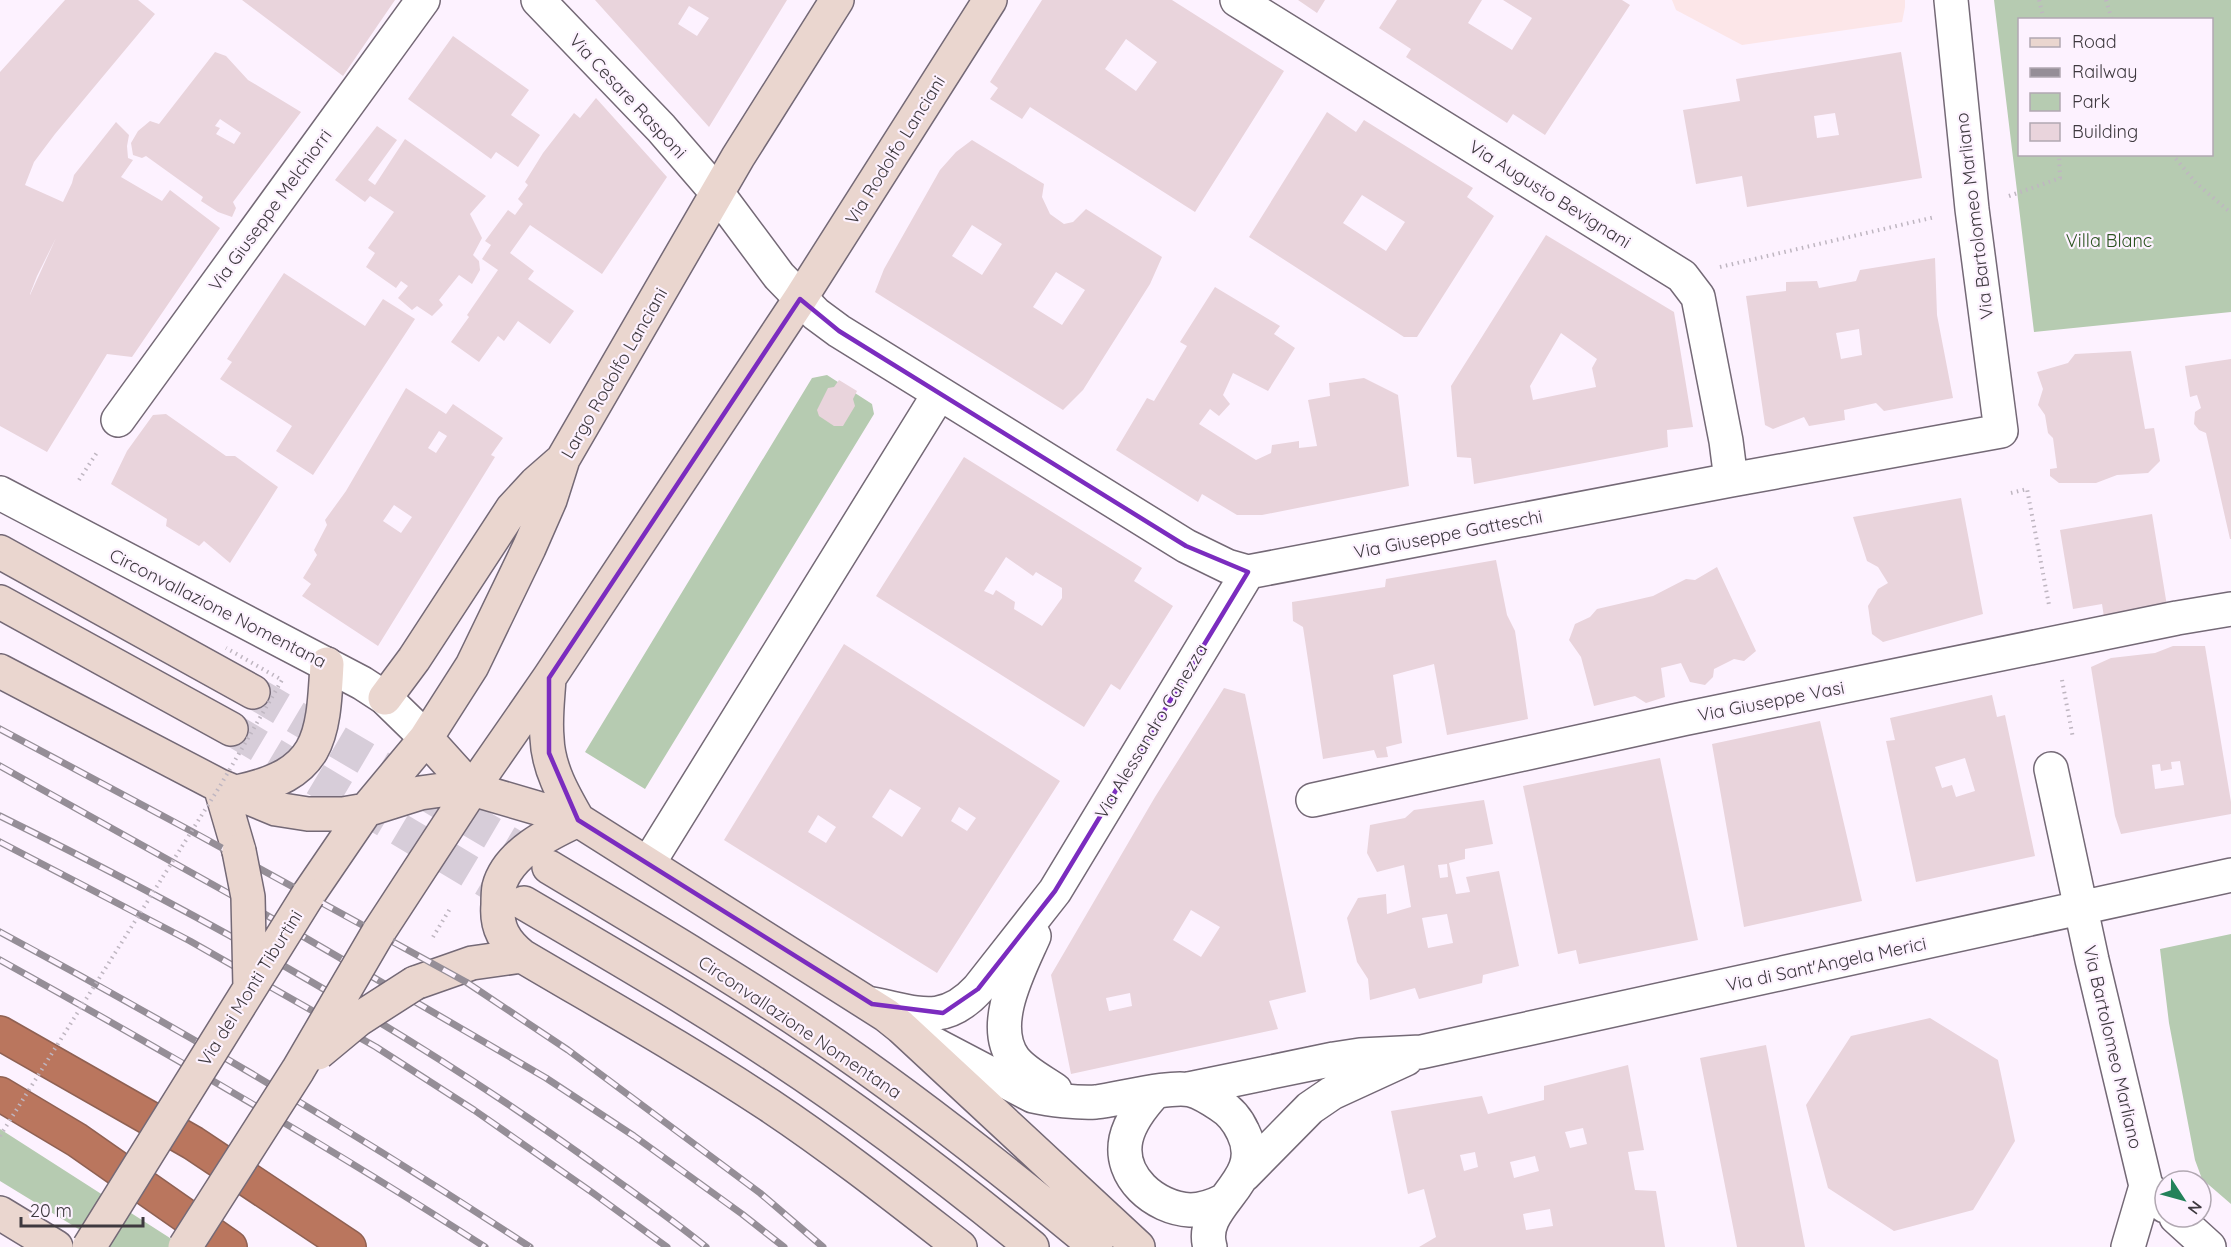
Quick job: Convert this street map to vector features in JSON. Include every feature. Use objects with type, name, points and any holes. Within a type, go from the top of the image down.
[{"type":"highway","points":[[0,1033],[193,1143],[349,1247]]},
{"type":"highway","points":[[0,1094],[77,1140],[230,1247]]},
{"type":"street","name":"Via Giuseppe Melchiorri","points":[[118,420],[423,0]]},
{"type":"street","name":"Via Cesare Rasponi","points":[[538,0],[661,128],[717,194]]},
{"type":"street","points":[[648,864],[939,394],[839,331],[800,299],[779,276],[717,194],[837,0]]},
{"type":"street","name":"Via Rodolfo Lanciani","points":[[800,299],[990,0]]},
{"type":"street","name":"Via Augusto Bevignani","points":[[1237,0],[1682,276],[1698,297],[1726,441],[1731,480]]},
{"type":"street","name":"Via Bartolomeo Marliano","points":[[1951,0],[1972,209],[2001,431]]},
{"type":"street","name":"Largo Rodolfo Lanciani","points":[[426,738],[472,666],[499,612],[550,500],[563,459],[717,194]]},
{"type":"street","points":[[185,1247],[298,1070],[378,933],[800,299]]},
{"type":"street","name":"Via Giuseppe Gatteschi","points":[[939,394],[1204,556],[1248,572],[2001,431]]},
{"type":"street","points":[[385,698],[414,659],[512,509],[563,459]]},
{"type":"street","name":"Circonvallazione Nomentana","points":[[0,493],[327,664],[385,698],[426,738]]},
{"type":"street","points":[[0,552],[253,692]]},
{"type":"street","name":"Via Alessandro Canezza","points":[[872,1004],[920,1014],[943,1013],[954,1010],[978,989],[1054,891],[1248,572]]},
{"type":"street","points":[[0,602],[231,729]]},
{"type":"street","name":"Via Giuseppe Vasi","points":[[1313,800],[1683,719],[2177,618],[2231,609]]},
{"type":"street","points":[[228,789],[267,785],[286,776],[312,752],[321,724],[327,664]]},
{"type":"street","points":[[0,670],[228,789],[270,808],[295,813],[333,814],[366,810],[420,793],[456,788],[472,789],[578,820],[872,1004],[902,1027],[1138,1247]]},
{"type":"street","points":[[549,678],[546,738],[549,753],[563,794],[578,820]]},
{"type":"street","points":[[426,738],[472,789]]},
{"type":"street","name":"Via dei Monti Tiburtini","points":[[89,1247],[308,895],[366,810],[426,738]]},
{"type":"street","name":"Via Bartolomeo Marliano","points":[[2050,769],[2092,960],[2153,1185]]},
{"type":"street","points":[[228,789],[248,897],[250,988]]},
{"type":"street","points":[[578,820],[531,845],[513,864],[500,886],[497,915],[508,944],[522,956],[669,1042],[770,1106],[885,1189],[960,1247]]},
{"type":"street","name":"Circonvallazione Nomentana","points":[[549,867],[683,947],[823,1038],[1024,1188],[1096,1247]]},
{"type":"street","name":"Via di Sant'Angela Merici","points":[[1190,1089],[1334,1059],[1380,1053],[1421,1052],[2231,874]]},
{"type":"street","name":"Via Alessandro Canezza","points":[[1054,891],[1018,972],[1005,1015],[1004,1028],[1009,1050],[1015,1060],[1069,1100]]},
{"type":"street","name":"Circonvallazione Nomentana","points":[[524,903],[651,977],[799,1071],[974,1200],[1032,1247]]},
{"type":"street","points":[[298,1070],[359,1019],[415,983],[472,963],[522,956]]},
{"type":"street","points":[[902,1027],[1019,1090],[1046,1099],[1093,1102],[1190,1089],[1212,1099],[1240,1125],[1248,1148],[1235,1187],[1210,1224],[1207,1234],[1210,1247]]},
{"type":"street","name":"Via di Sant'Angela Merici","points":[[1235,1187],[1299,1117],[1320,1100],[1421,1052]]},
{"type":"street","points":[[1155,1092],[1139,1111],[1130,1126],[1126,1139],[1124,1150],[1127,1163],[1137,1184],[1157,1200],[1182,1208],[1202,1209],[1213,1206],[1235,1187]]},
{"type":"street","points":[[2128,1247],[2153,1201]]},
{"type":"street","points":[[0,1213],[56,1247]]},
{"type":"street","points":[[2189,1229],[2209,1247]]},
{"type":"path","points":[[2040,0],[2044,18]]},
{"type":"path","points":[[2106,0],[2111,18]]},
{"type":"path","points":[[1682,276],[1972,209],[2060,178],[2059,156]]},
{"type":"path","points":[[2174,156],[2196,183],[2231,213]]},
{"type":"path","points":[[2011,493],[2027,489],[2050,612]]},
{"type":"path","points":[[0,1136],[228,789],[282,680],[226,648]]},
{"type":"path","points":[[2061,676],[2073,739]]},
{"type":"path","points":[[430,941],[451,907]]},
{"type":"highlighted area","points":[[800,299],[839,331],[1186,546],[1248,572],[1055,891],[978,989],[943,1013],[872,1004],[578,820],[549,753],[549,678]]},
{"type":"shaded area","points":[[1672,0],[1905,0],[1905,7],[1902,22],[1742,45],[1676,10]]},
{"type":"green space","name":"Villa Blanc","points":[[1994,0],[2231,0],[2231,312],[2034,332]]},
{"type":"green space","points":[[827,375],[872,404],[874,414],[645,789],[585,752],[812,378]]},
{"type":"green space","points":[[2231,934],[2231,1204],[2213,1188],[2213,1169],[2198,1169],[2195,1160],[2169,1023],[2160,949]]},
{"type":"green space","points":[[0,1129],[184,1247],[108,1247],[0,1181]]},
{"type":"building","points":[[65,0],[138,0],[155,14],[55,134],[34,162],[25,185],[63,202],[74,175],[116,122],[129,135],[128,158],[133,160],[121,177],[162,201],[170,190],[220,228],[132,357],[107,354],[47,452],[0,426],[0,72]],"holes":[[[56,238],[30,295],[37,276]]]},
{"type":"building","points":[[242,0],[395,0],[343,76]]},
{"type":"building","points":[[595,0],[787,0],[709,127]],"holes":[[[689,6],[709,18],[697,36],[678,24]]]},
{"type":"building","points":[[1042,0],[1172,0],[1284,71],[1195,212],[1030,107],[1022,119],[990,99],[998,88],[990,82]],"holes":[[[1126,39],[1157,62],[1136,91],[1105,69]]]},
{"type":"building","points":[[1298,0],[1325,0],[1317,13]]},
{"type":"building","points":[[1397,0],[1482,0],[1468,23],[1512,50],[1532,18],[1503,0],[1622,0],[1630,5],[1545,135],[1513,114],[1507,123],[1406,57],[1411,49],[1379,28]]},
{"type":"building","points":[[453,36],[529,90],[511,115],[540,135],[518,167],[496,152],[491,159],[408,99]]},
{"type":"building","points":[[215,52],[226,56],[248,80],[301,112],[233,202],[236,208],[232,217],[218,212],[201,201],[203,197],[146,156],[142,158],[133,155],[131,143],[138,131],[150,121],[159,124]],"holes":[[[220,119],[241,133],[234,144],[216,134],[220,128],[215,126]]]},
{"type":"building","points":[[1901,52],[1922,178],[1747,207],[1742,176],[1696,184],[1683,110],[1740,101],[1736,79]],"holes":[[[1835,113],[1839,135],[1817,138],[1814,116]]]},
{"type":"building","points":[[596,98],[667,177],[602,274],[530,225],[510,253],[534,271],[528,279],[574,311],[550,344],[518,321],[504,341],[498,336],[479,362],[451,342],[498,270],[482,259],[491,245],[485,241],[508,210],[515,215],[523,204],[518,199],[528,185],[525,182],[543,153],[574,113],[580,118]]},
{"type":"building","points":[[1327,112],[1356,132],[1364,120],[1473,188],[1467,197],[1494,216],[1417,337],[1404,337],[1249,237]],"holes":[[[1362,195],[1405,222],[1386,251],[1343,223]]]},
{"type":"building","points":[[377,126],[397,140],[368,180],[375,185],[405,139],[486,196],[470,214],[482,238],[473,255],[479,261],[480,270],[472,284],[459,275],[439,300],[443,305],[432,316],[417,306],[412,310],[398,298],[408,286],[401,281],[396,288],[366,267],[375,253],[368,248],[394,212],[370,196],[365,202],[335,180]]},
{"type":"building","points":[[972,140],[1044,184],[1042,197],[1050,214],[1064,224],[1073,222],[1086,209],[1162,257],[1150,284],[1083,390],[1063,410],[875,292],[884,269],[940,170],[956,152]],"holes":[[[972,225],[1002,244],[982,275],[952,256]],[[1056,272],[1085,290],[1062,325],[1033,307]]]},
{"type":"building","points":[[1546,235],[1674,312],[1693,427],[1667,430],[1668,447],[1474,484],[1471,458],[1457,457],[1451,386]],"holes":[[[1561,333],[1597,359],[1592,368],[1596,387],[1533,400],[1530,386]]]},
{"type":"building","points":[[1935,258],[1937,315],[1953,398],[1884,411],[1876,403],[1844,410],[1845,420],[1809,426],[1804,417],[1773,429],[1765,425],[1746,296],[1786,291],[1786,282],[1817,281],[1819,288],[1856,281],[1860,270]],"holes":[[[1859,329],[1862,355],[1841,359],[1836,333]]]},
{"type":"building","points":[[284,273],[365,326],[383,299],[415,319],[313,475],[276,451],[292,426],[220,379],[232,362],[227,359]]},
{"type":"building","points":[[1215,287],[1280,326],[1274,334],[1295,348],[1268,391],[1233,373],[1223,395],[1230,404],[1219,416],[1210,409],[1199,424],[1256,460],[1271,453],[1272,445],[1299,441],[1299,448],[1317,446],[1308,400],[1330,396],[1329,383],[1364,378],[1398,395],[1409,486],[1262,515],[1237,515],[1202,494],[1198,502],[1116,450],[1147,398],[1154,401],[1187,346],[1180,342]]},
{"type":"building","points":[[2131,351],[2145,429],[2154,428],[2160,461],[2148,473],[2117,475],[2096,483],[2059,483],[2050,476],[2050,469],[2057,468],[2053,438],[2048,433],[2045,415],[2038,405],[2043,389],[2037,372],[2068,363],[2075,354]]},
{"type":"building","points":[[2231,359],[2230,539],[2206,433],[2194,424],[2195,412],[2201,408],[2197,395],[2190,397],[2185,366]]},
{"type":"building","points":[[839,380],[857,391],[853,399],[855,406],[843,426],[834,426],[819,416],[817,410],[828,388],[834,387]]},
{"type":"building","points":[[406,388],[446,414],[453,404],[503,438],[491,455],[495,457],[378,646],[302,596],[311,584],[303,578],[317,555],[314,550],[327,525],[325,520],[346,491]],"holes":[[[439,431],[447,436],[436,453],[428,448]],[[394,505],[412,517],[401,533],[383,521]]]},
{"type":"building","points":[[166,414],[226,456],[235,456],[278,487],[230,563],[204,541],[199,546],[166,526],[167,519],[111,484],[127,451],[153,415]]},
{"type":"building","points":[[964,457],[1142,568],[1134,581],[1173,606],[1120,690],[1111,684],[1084,727],[876,596]],"holes":[[[1006,557],[1033,576],[1036,572],[1062,588],[1062,598],[1042,626],[1014,609],[1015,602],[996,590],[993,595],[984,591]]]},
{"type":"building","points":[[1961,498],[1983,614],[1883,642],[1872,634],[1868,606],[1878,589],[1888,583],[1878,567],[1867,561],[1853,517]]},
{"type":"building","points":[[2152,514],[2167,606],[2104,617],[2102,604],[2073,609],[2060,530]]},
{"type":"building","points":[[1496,560],[1507,615],[1515,631],[1528,719],[1447,735],[1434,664],[1393,675],[1402,743],[1386,747],[1388,757],[1377,758],[1374,750],[1323,759],[1303,627],[1293,621],[1292,602],[1385,587],[1386,579]]},
{"type":"building","points":[[1717,567],[1756,651],[1744,661],[1734,659],[1714,669],[1713,677],[1705,685],[1690,682],[1681,663],[1661,668],[1665,697],[1646,703],[1635,696],[1594,706],[1581,657],[1569,640],[1575,624],[1590,617],[1597,609],[1653,596],[1686,579],[1695,580]]},
{"type":"building","points":[[844,644],[1060,781],[937,973],[724,840]],"holes":[[[890,789],[921,808],[902,837],[872,817]],[[959,807],[976,818],[967,831],[951,821]],[[818,815],[836,827],[826,843],[808,832]]]},
{"type":"building","points":[[2173,646],[2205,646],[2231,802],[2231,814],[2121,834],[2115,816],[2091,667],[2111,658],[2155,653]],"holes":[[[2180,761],[2184,785],[2155,789],[2152,765],[2160,764],[2161,771],[2172,769],[2171,762]]]},
{"type":"building","points":[[1224,688],[1245,694],[1306,992],[1269,1001],[1278,1029],[1071,1074],[1051,975],[1155,797]],"holes":[[[1191,910],[1220,927],[1201,957],[1173,940]],[[1130,993],[1132,1006],[1109,1011],[1106,998]]]},
{"type":"building","points":[[1992,695],[1997,717],[2005,715],[2035,856],[1916,882],[1886,741],[1895,740],[1890,718]],"holes":[[[1965,758],[1975,791],[1956,797],[1952,785],[1942,788],[1935,767]]]},
{"type":"building","points":[[1820,721],[1862,901],[1744,927],[1712,744]]},
{"type":"building","points":[[1660,758],[1698,940],[1579,964],[1576,950],[1558,954],[1523,786]]},
{"type":"building","points":[[1484,800],[1493,844],[1465,849],[1465,859],[1449,863],[1456,894],[1470,892],[1466,877],[1499,871],[1519,966],[1483,975],[1482,983],[1419,999],[1415,988],[1370,1000],[1368,979],[1357,962],[1347,918],[1358,898],[1386,894],[1387,914],[1411,907],[1404,865],[1377,872],[1367,853],[1370,825],[1405,818],[1414,810]],"holes":[[[1447,864],[1448,877],[1440,878],[1438,865]],[[1447,914],[1453,943],[1428,948],[1422,918]]]},
{"type":"building","points":[[1930,1018],[1998,1060],[2015,1141],[1973,1210],[1894,1231],[1828,1188],[1806,1105],[1851,1036]]},
{"type":"building","points":[[1766,1045],[1805,1247],[1737,1247],[1700,1058]]},
{"type":"building","points":[[1628,1065],[1644,1150],[1628,1152],[1635,1190],[1656,1191],[1665,1247],[1419,1247],[1436,1237],[1424,1189],[1408,1194],[1391,1111],[1482,1096],[1488,1114],[1544,1100],[1544,1086]],"holes":[[[1583,1128],[1587,1144],[1570,1148],[1565,1132]],[[1475,1152],[1478,1167],[1464,1171],[1460,1155]],[[1535,1156],[1539,1171],[1514,1178],[1510,1162]],[[1550,1209],[1553,1226],[1526,1230],[1523,1214]]]},
{"type":"tunnel","points":[[253,692],[548,866]]},
{"type":"tunnel","points":[[231,729],[523,903]]},
{"type":"railway","points":[[0,729],[466,982],[568,1050],[760,1193],[823,1247]]},
{"type":"railway","points":[[0,766],[244,902],[546,1078],[634,1136],[784,1247]]},
{"type":"railway","points":[[0,816],[235,938],[387,1027],[536,1123],[706,1247]]},
{"type":"railway","points":[[0,842],[190,941],[376,1047],[474,1110],[667,1247]]},
{"type":"railway","points":[[0,932],[135,1006],[268,1084],[400,1164],[530,1247]]},
{"type":"railway","points":[[0,960],[245,1099],[485,1247]]}]
